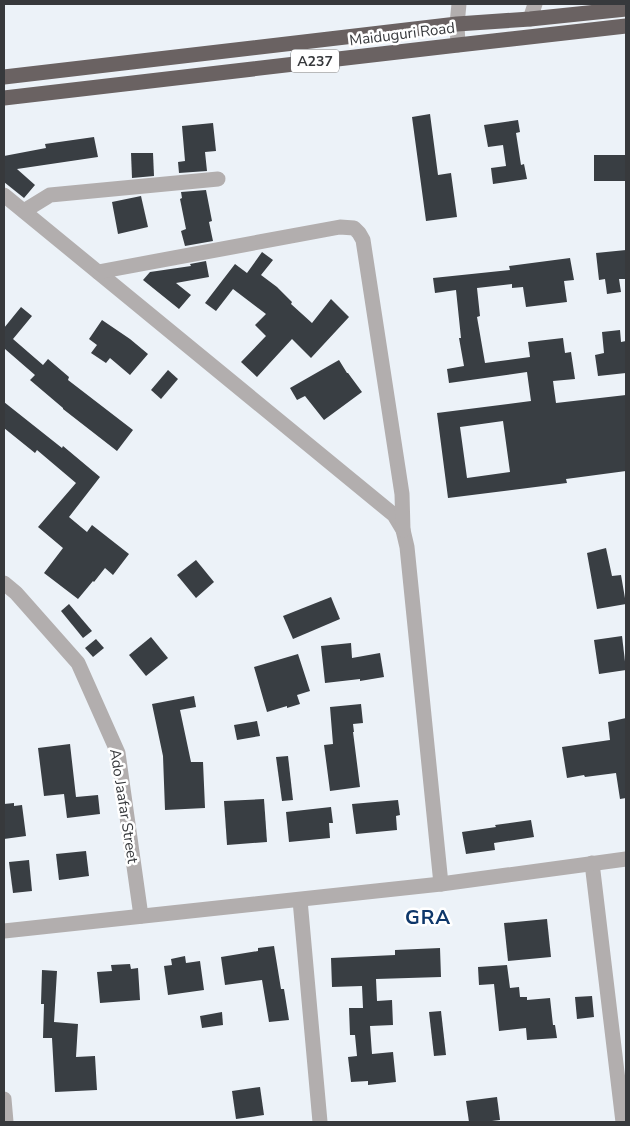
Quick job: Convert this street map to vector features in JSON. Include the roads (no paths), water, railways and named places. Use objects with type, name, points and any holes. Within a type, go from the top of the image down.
[{"type":"highway","name":"Maiduguri Road","points":[[4,77],[457,24],[530,19],[594,8],[626,9]]},
{"type":"highway","name":"Maiduguri Road","points":[[4,98],[626,26]]},
{"type":"street","points":[[458,45],[457,24],[459,4]]},
{"type":"street","points":[[530,19],[535,4]]},
{"type":"street","points":[[24,211],[50,195],[218,179]]},
{"type":"street","points":[[4,195],[394,515],[403,530],[408,547],[441,884]]},
{"type":"street","points":[[98,272],[340,227],[354,228],[363,240],[402,494],[403,530]]},
{"type":"street","name":"Ado Jaafar Street","points":[[4,583],[16,593],[78,663],[118,753],[141,916]]},
{"type":"street","points":[[4,931],[441,884],[626,859]]},
{"type":"street","points":[[592,863],[622,1122]]},
{"type":"street","points":[[300,900],[320,1122]]},
{"type":"street","points":[[4,1099],[6,1122]]},
{"type":"district","name":"GRA","points":[[428,917]]}]
